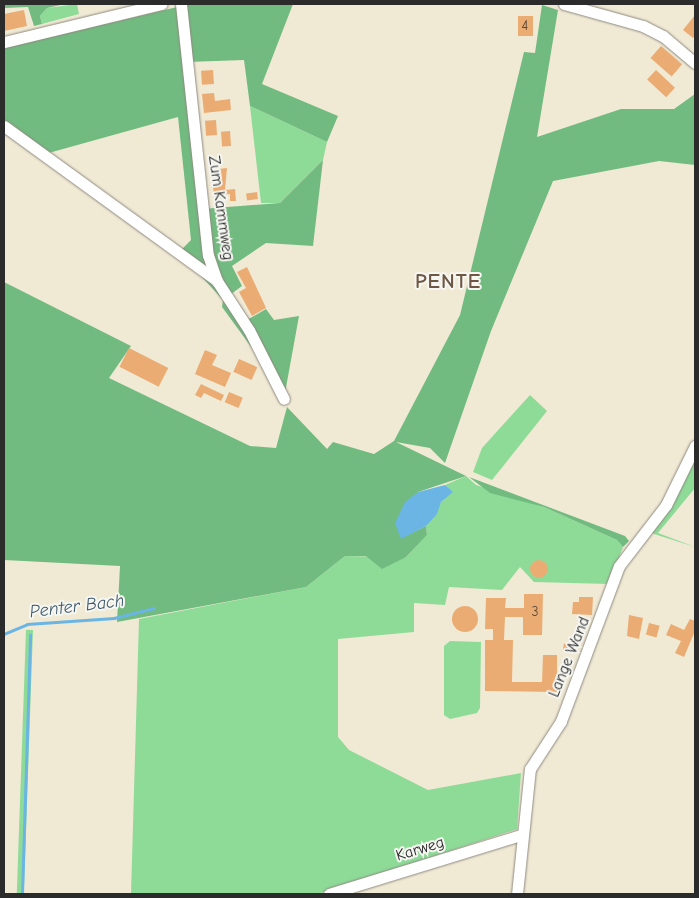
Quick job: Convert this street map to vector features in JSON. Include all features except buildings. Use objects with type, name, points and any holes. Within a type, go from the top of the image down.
[{"type":"street","points":[[4,42],[161,4]]},
{"type":"street","name":"Zum Kammweg","points":[[182,4],[207,249],[217,281],[249,330],[284,399]]},
{"type":"street","points":[[564,4],[643,26],[663,36],[695,63]]},
{"type":"street","points":[[4,126],[217,281]]},
{"type":"street","points":[[192,261],[207,249]]},
{"type":"street","name":"Lange Wand","points":[[517,894],[521,835],[530,769],[561,721],[620,566],[666,505],[695,446]]},
{"type":"street","name":"Karweg","points":[[329,894],[521,835]]},
{"type":"green space","points":[[4,4],[65,4],[47,8],[40,16],[42,24],[34,26],[28,7],[4,8]]},
{"type":"green space","points":[[77,4],[79,14],[42,24],[40,16],[47,8]]},
{"type":"green space","points":[[190,4],[293,4],[262,84],[338,116],[327,142],[250,106],[244,60],[187,62],[202,209],[280,203],[323,160],[313,246],[266,243],[232,266],[242,286],[223,300],[179,252],[191,240],[178,117],[45,154],[4,124],[4,48]]},
{"type":"green space","points":[[542,5],[558,10],[537,137],[621,109],[674,109],[695,94],[695,165],[659,161],[553,181],[491,331],[445,463],[430,448],[396,442],[466,476],[418,492],[401,538],[426,526],[427,535],[406,557],[382,569],[366,556],[345,556],[306,587],[117,622],[120,566],[4,560],[4,282],[131,346],[109,378],[250,446],[276,448],[287,407],[327,449],[333,442],[374,454],[394,441],[460,315],[524,52],[535,53]]},
{"type":"green space","points":[[250,106],[327,142],[323,160],[280,203],[261,203]]},
{"type":"green space","points":[[223,300],[240,324],[266,309],[274,320],[299,316],[285,393],[222,307]]},
{"type":"green space","points":[[530,395],[547,411],[492,480],[473,472],[482,448]]},
{"type":"green space","points":[[695,452],[695,488],[658,533],[695,547],[651,533]]},
{"type":"green space","points":[[466,476],[476,485],[544,507],[617,540],[623,547],[609,584],[534,582],[520,567],[502,590],[449,587],[445,605],[414,603],[414,632],[338,639],[338,737],[349,750],[428,790],[521,773],[517,829],[318,894],[131,894],[139,619],[306,587],[345,556],[406,557],[427,535],[426,526],[441,502],[452,492],[445,485]]},
{"type":"green space","points":[[469,477],[625,536],[629,541],[623,547],[617,540],[544,507],[490,493]]},
{"type":"green space","points":[[26,630],[33,630],[24,894],[17,894]]},
{"type":"green space","points":[[450,641],[481,642],[480,708],[477,713],[450,719],[444,715],[444,646]]},
{"type":"water","points":[[445,485],[453,492],[441,502],[437,514],[426,526],[401,539],[395,523],[405,502],[418,492]]},
{"type":"waterway","name":"Penter Bach","points":[[4,634],[27,624],[114,618],[154,608]]},
{"type":"waterway","points":[[22,894],[30,635]]},
{"type":"district","name":"PENTE","points":[[448,281]]}]
